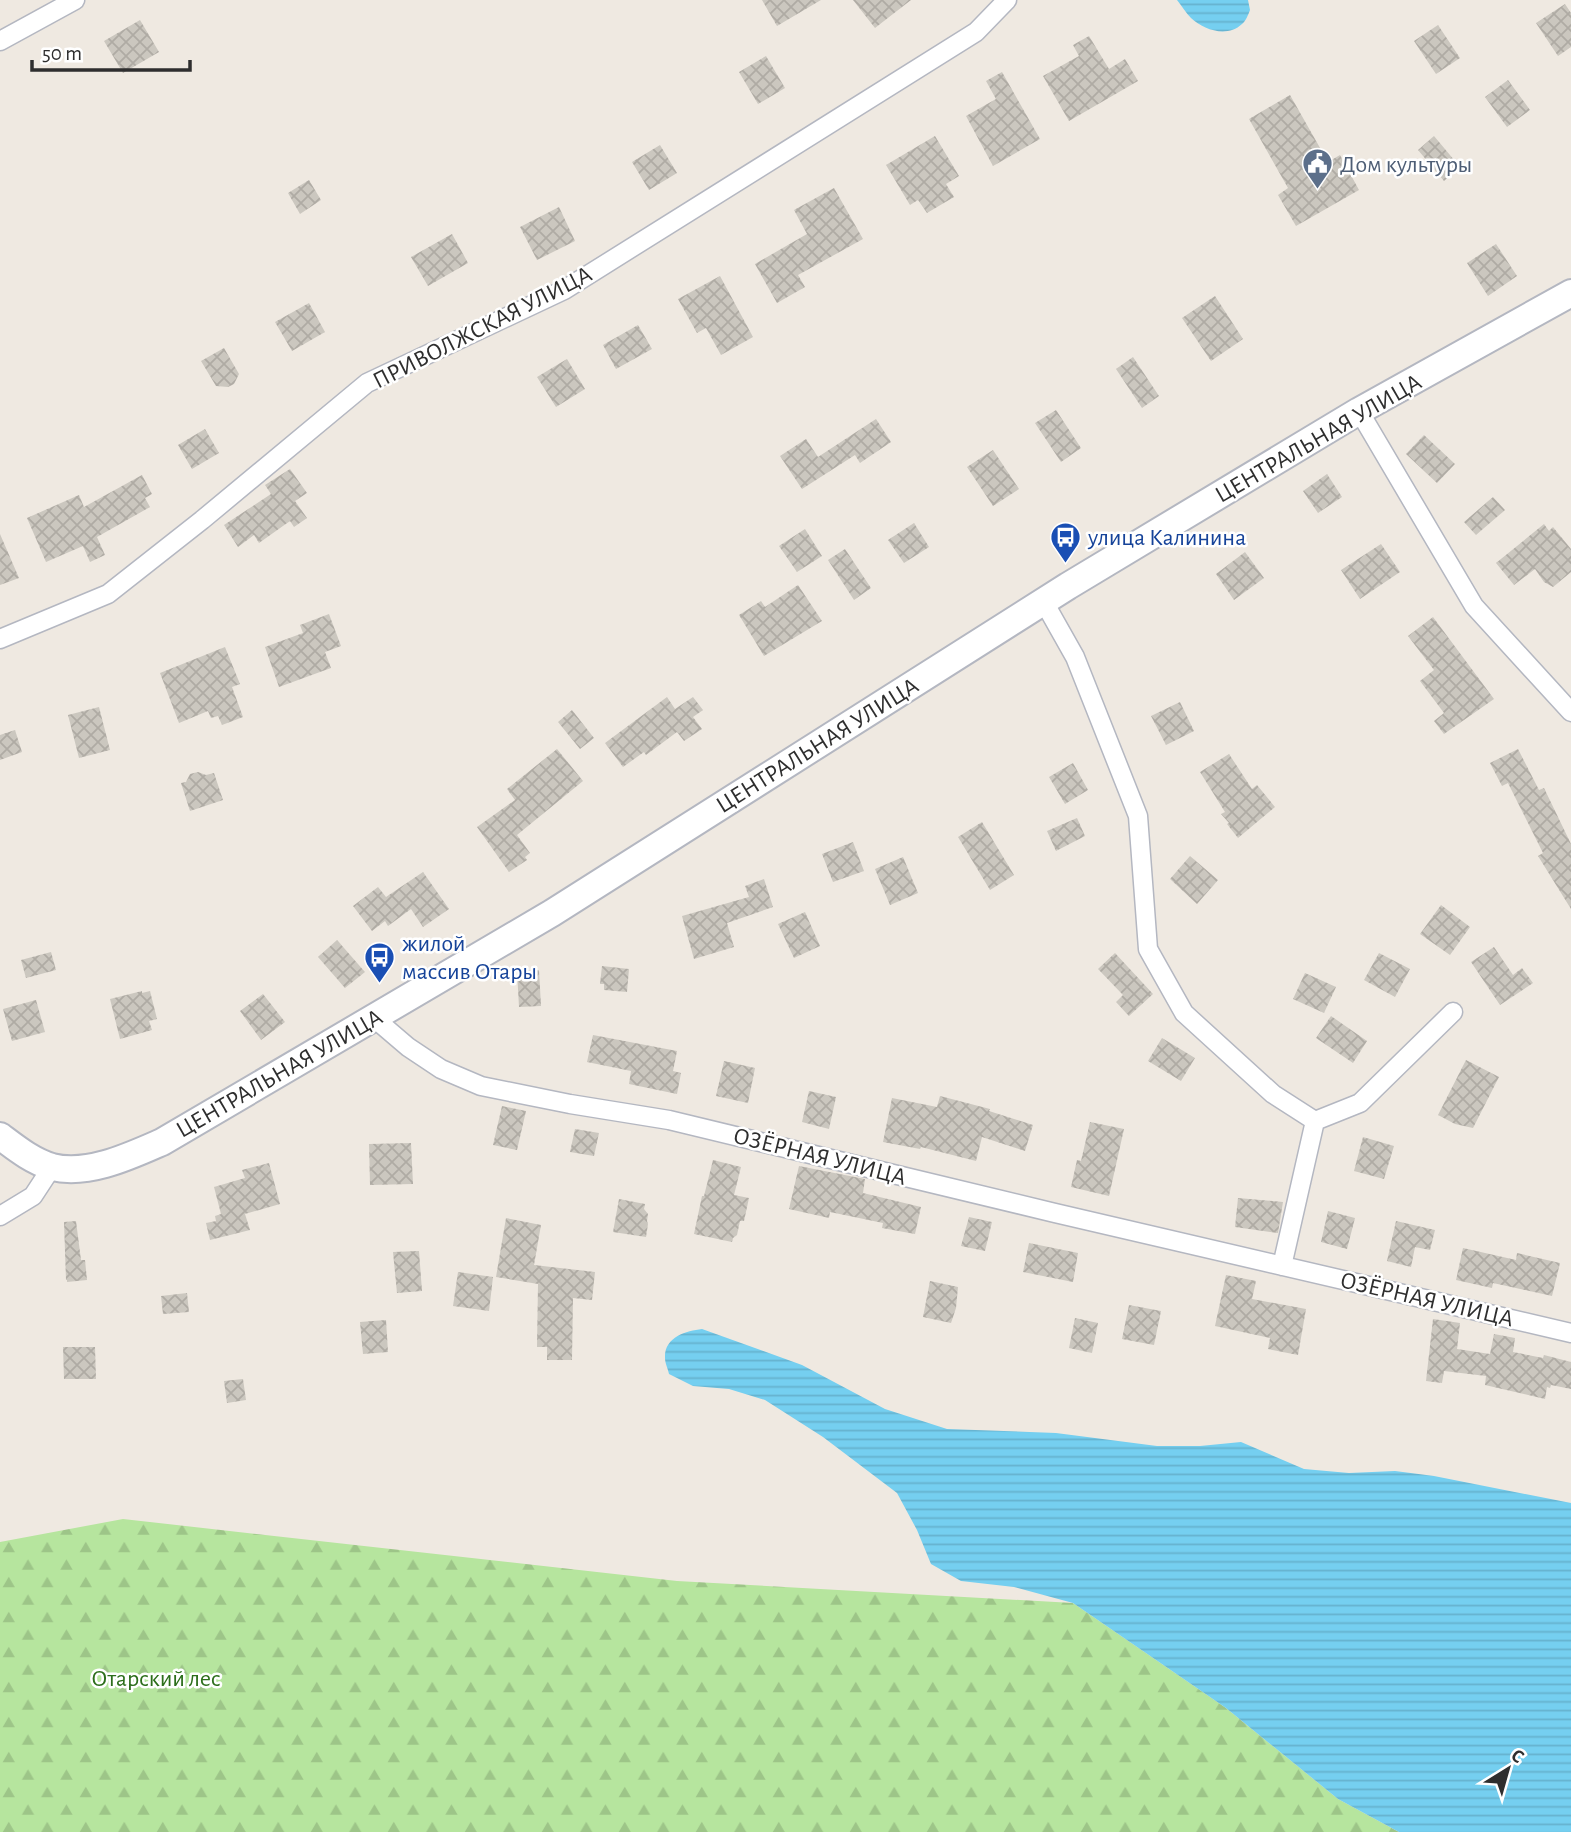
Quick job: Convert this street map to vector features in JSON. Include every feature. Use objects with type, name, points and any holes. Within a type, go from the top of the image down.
[{"type":"street","points":[[0,41],[75,0]]},
{"type":"street","name":"ПРИВОЛЖСКАЯ УЛИЦА","points":[[0,639],[108,594],[367,383],[564,290],[976,32],[1007,0]]},
{"type":"street","name":"ЦЕНТРАЛЬНАЯ УЛИЦА","points":[[52,1167],[79,1168],[119,1161],[162,1142],[552,913],[1044,602],[1359,411],[1571,293]]},
{"type":"street","points":[[1359,411],[1474,606],[1571,712]]},
{"type":"street","points":[[1044,602],[1075,657],[1138,816],[1148,949],[1184,1013],[1273,1094],[1315,1121]]},
{"type":"street","points":[[1315,1121],[1360,1103],[1453,1012]]},
{"type":"street","name":"ОЗЁРНАЯ УЛИЦА","points":[[374,1018],[408,1047],[440,1069],[481,1086],[669,1120],[1571,1332]]},
{"type":"street","points":[[1282,1266],[1315,1121]]},
{"type":"street","points":[[0,1136],[22,1153],[52,1167],[33,1196],[0,1216]]},
{"type":"green space","name":"Отарский лес","points":[[123,1519],[677,1581],[1073,1603],[1226,1708],[1338,1799],[1399,1832],[0,1832],[0,1542]]},
{"type":"water","points":[[1177,0],[1248,0],[1250,10],[1245,21],[1236,28],[1216,31],[1196,22]]},
{"type":"water","points":[[702,1329],[802,1365],[885,1409],[947,1429],[1056,1433],[1157,1446],[1241,1442],[1304,1469],[1349,1473],[1395,1471],[1571,1503],[1571,1832],[1399,1832],[1338,1799],[1226,1708],[1073,1603],[1014,1587],[961,1581],[931,1564],[897,1493],[823,1437],[765,1400],[729,1389],[693,1386],[669,1374],[665,1358],[668,1345],[677,1336]]},
{"type":"building","points":[[762,0],[821,0],[777,26]]},
{"type":"building","points":[[853,0],[911,0],[875,28]]},
{"type":"building","points":[[1565,4],[1571,13],[1571,47],[1558,56],[1536,23]]},
{"type":"building","points":[[140,20],[159,52],[123,73],[104,41]]},
{"type":"building","points":[[1438,25],[1460,58],[1436,74],[1414,41]]},
{"type":"building","points":[[1089,36],[1109,69],[1125,59],[1138,81],[1069,121],[1043,76],[1079,56],[1073,45]]},
{"type":"building","points":[[766,56],[785,88],[758,104],[739,72]]},
{"type":"building","points":[[1002,72],[1040,139],[993,166],[966,116],[996,99],[986,81]]},
{"type":"building","points":[[1508,80],[1530,110],[1507,127],[1485,97]]},
{"type":"building","points":[[1290,95],[1328,162],[1340,155],[1359,190],[1296,226],[1278,195],[1288,188],[1249,119]]},
{"type":"building","points":[[935,136],[959,176],[946,184],[954,197],[927,213],[918,200],[910,205],[886,165]]},
{"type":"building","points":[[1434,136],[1460,167],[1444,181],[1418,150]]},
{"type":"building","points":[[660,145],[677,173],[649,190],[632,162]]},
{"type":"building","points":[[309,180],[321,200],[300,214],[288,193]]},
{"type":"building","points":[[834,188],[863,239],[798,275],[805,287],[777,303],[755,264],[807,234],[794,210]]},
{"type":"building","points":[[559,207],[575,241],[537,260],[520,227]]},
{"type":"building","points":[[452,234],[468,263],[428,286],[411,257]]},
{"type":"building","points":[[1496,244],[1517,276],[1488,296],[1467,263]]},
{"type":"building","points":[[720,276],[753,337],[721,355],[706,328],[697,333],[678,299]]},
{"type":"building","points":[[1215,296],[1243,339],[1211,361],[1182,318]]},
{"type":"building","points":[[309,303],[325,332],[292,351],[275,322]]},
{"type":"building","points":[[638,325],[652,349],[616,369],[603,345]]},
{"type":"building","points":[[224,348],[239,374],[234,384],[228,387],[216,386],[201,361]]},
{"type":"building","points":[[1133,357],[1159,396],[1142,408],[1116,369]]},
{"type":"building","points":[[567,359],[585,389],[556,407],[537,377]]},
{"type":"building","points":[[1056,410],[1081,448],[1061,462],[1035,423]]},
{"type":"building","points":[[876,419],[891,442],[860,463],[855,455],[802,489],[780,456],[806,439],[818,457]]},
{"type":"building","points":[[205,429],[219,453],[192,469],[178,445]]},
{"type":"building","points":[[1424,435],[1455,464],[1437,483],[1406,454]]},
{"type":"building","points":[[993,450],[1019,489],[993,506],[967,467]]},
{"type":"building","points":[[290,469],[307,493],[295,501],[307,518],[294,527],[290,521],[259,543],[254,535],[238,547],[224,525],[271,494],[265,485]]},
{"type":"building","points":[[1327,474],[1342,497],[1318,513],[1303,491]]},
{"type":"building","points":[[142,475],[152,494],[145,498],[150,507],[97,537],[105,555],[90,562],[83,546],[46,562],[27,518],[79,495],[84,507]]},
{"type":"building","points":[[1493,497],[1505,510],[1476,535],[1464,522]]},
{"type":"building","points":[[914,523],[929,547],[904,563],[888,540]]},
{"type":"building","points":[[1544,524],[1549,531],[1553,527],[1571,549],[1571,572],[1553,587],[1544,582],[1535,569],[1514,585],[1496,563]]},
{"type":"building","points":[[805,529],[822,556],[797,572],[779,546]]},
{"type":"building","points":[[0,534],[19,578],[0,585]]},
{"type":"building","points":[[1381,544],[1400,572],[1360,599],[1341,570]]},
{"type":"building","points":[[845,549],[871,588],[854,600],[828,560]]},
{"type":"building","points":[[1245,552],[1264,578],[1234,600],[1216,574]]},
{"type":"building","points":[[798,585],[822,621],[764,656],[739,615],[761,601],[765,607]]},
{"type":"building","points":[[329,614],[341,646],[325,652],[331,668],[279,687],[265,647],[303,633],[300,625]]},
{"type":"building","points":[[1433,617],[1494,699],[1444,734],[1434,721],[1444,713],[1420,681],[1434,670],[1408,636]]},
{"type":"building","points":[[225,647],[240,684],[232,687],[243,717],[222,725],[218,716],[211,718],[208,711],[179,723],[160,673]]},
{"type":"building","points":[[667,697],[675,709],[693,697],[703,710],[693,717],[702,729],[684,741],[677,732],[646,755],[644,752],[623,767],[605,743]]},
{"type":"building","points":[[1180,702],[1194,731],[1166,745],[1151,716]]},
{"type":"building","points":[[99,707],[110,750],[79,758],[68,715]]},
{"type":"building","points":[[572,710],[594,738],[580,749],[558,722]]},
{"type":"building","points":[[15,730],[22,752],[0,760],[0,735]]},
{"type":"building","points":[[557,749],[583,781],[517,835],[530,853],[525,857],[527,860],[509,872],[477,827],[515,800],[507,789]]},
{"type":"building","points":[[1518,749],[1539,790],[1544,788],[1571,844],[1571,909],[1538,856],[1543,853],[1508,783],[1502,786],[1490,763]]},
{"type":"building","points":[[1229,754],[1252,789],[1257,785],[1275,807],[1238,838],[1221,814],[1225,812],[1200,772]]},
{"type":"building","points":[[1073,763],[1088,790],[1065,804],[1049,777]]},
{"type":"building","points":[[198,772],[206,775],[214,773],[223,800],[190,811],[181,783],[186,782],[190,774]]},
{"type":"building","points":[[1077,818],[1085,836],[1056,851],[1047,831]]},
{"type":"building","points":[[982,822],[1014,875],[990,890],[958,837]]},
{"type":"building","points":[[853,842],[864,871],[833,882],[822,854]]},
{"type":"building","points":[[1190,856],[1218,880],[1197,904],[1170,879]]},
{"type":"building","points":[[903,857],[918,893],[890,905],[875,869]]},
{"type":"building","points":[[423,872],[449,909],[423,927],[411,909],[388,926],[385,921],[372,931],[353,906],[378,887],[386,897]]},
{"type":"building","points":[[764,879],[773,907],[727,923],[734,947],[694,959],[682,916],[749,897],[745,886]]},
{"type":"building","points":[[1441,905],[1470,927],[1450,955],[1420,934]]},
{"type":"building","points":[[805,912],[820,946],[794,958],[778,924]]},
{"type":"building","points":[[337,940],[365,972],[345,988],[318,957]]},
{"type":"building","points":[[1494,947],[1513,975],[1522,968],[1533,983],[1500,1005],[1471,962]]},
{"type":"building","points":[[51,952],[56,970],[26,978],[21,960]]},
{"type":"building","points":[[1115,953],[1153,994],[1129,1016],[1116,1002],[1123,995],[1098,969]]},
{"type":"building","points":[[1379,953],[1410,969],[1395,997],[1364,980]]},
{"type":"building","points":[[602,966],[629,969],[627,992],[604,990],[604,984],[600,984]]},
{"type":"building","points":[[539,970],[541,1006],[519,1007],[517,971]]},
{"type":"building","points":[[1305,973],[1336,987],[1324,1013],[1293,999]]},
{"type":"building","points":[[150,991],[157,1019],[149,1021],[152,1030],[120,1039],[110,999]]},
{"type":"building","points":[[263,994],[285,1022],[261,1040],[240,1011]]},
{"type":"building","points":[[36,1000],[45,1032],[12,1041],[3,1009]]},
{"type":"building","points":[[1331,1016],[1367,1041],[1353,1063],[1316,1038]]},
{"type":"building","points":[[593,1035],[677,1051],[673,1071],[681,1073],[677,1094],[629,1084],[631,1071],[587,1062]]},
{"type":"building","points":[[1162,1038],[1195,1058],[1181,1081],[1148,1061]]},
{"type":"building","points":[[1466,1060],[1499,1077],[1473,1128],[1455,1124],[1438,1115]]},
{"type":"building","points":[[724,1061],[755,1068],[748,1103],[716,1096]]},
{"type":"building","points":[[809,1091],[836,1097],[829,1129],[802,1122]]},
{"type":"building","points":[[940,1096],[990,1109],[989,1111],[1033,1125],[1025,1151],[982,1137],[976,1161],[921,1147],[920,1149],[883,1142],[892,1098],[937,1107]]},
{"type":"building","points":[[502,1106],[526,1111],[517,1150],[493,1145]]},
{"type":"building","points":[[1090,1122],[1124,1129],[1109,1196],[1071,1187],[1077,1160],[1081,1161]]},
{"type":"building","points":[[575,1129],[599,1133],[594,1156],[570,1152]]},
{"type":"building","points":[[1363,1137],[1394,1146],[1384,1179],[1354,1171]]},
{"type":"building","points":[[411,1143],[413,1184],[370,1185],[369,1144]]},
{"type":"building","points":[[713,1160],[741,1167],[734,1195],[749,1198],[744,1221],[740,1221],[737,1235],[732,1242],[694,1234]]},
{"type":"building","points":[[269,1163],[280,1204],[245,1214],[250,1230],[210,1240],[206,1223],[216,1221],[215,1216],[221,1214],[214,1187],[245,1178],[242,1170]]},
{"type":"building","points":[[799,1166],[865,1179],[863,1193],[921,1207],[915,1234],[882,1228],[883,1223],[830,1212],[829,1218],[789,1209]]},
{"type":"building","points":[[1238,1198],[1283,1202],[1278,1233],[1235,1227]]},
{"type":"building","points":[[619,1199],[645,1204],[644,1209],[648,1214],[646,1237],[613,1232]]},
{"type":"building","points":[[1328,1211],[1355,1218],[1347,1249],[1321,1242]]},
{"type":"building","points":[[969,1217],[992,1222],[985,1251],[961,1246]]},
{"type":"building","points":[[506,1218],[541,1225],[534,1265],[595,1272],[592,1300],[573,1298],[572,1360],[547,1360],[547,1347],[537,1347],[538,1284],[496,1277]]},
{"type":"building","points":[[76,1221],[81,1260],[85,1260],[87,1280],[67,1282],[64,1222]]},
{"type":"building","points":[[1396,1221],[1435,1230],[1430,1250],[1415,1247],[1411,1267],[1387,1261]]},
{"type":"building","points":[[1029,1243],[1078,1253],[1073,1282],[1023,1272]]},
{"type":"building","points":[[1463,1248],[1516,1260],[1517,1253],[1560,1263],[1552,1296],[1493,1283],[1492,1288],[1456,1280]]},
{"type":"building","points":[[419,1251],[422,1291],[397,1293],[393,1252]]},
{"type":"building","points":[[458,1272],[493,1277],[489,1311],[453,1306]]},
{"type":"building","points":[[1226,1275],[1256,1281],[1252,1299],[1306,1309],[1298,1355],[1268,1349],[1270,1338],[1215,1326]]},
{"type":"building","points":[[930,1281],[958,1287],[951,1323],[923,1317]]},
{"type":"building","points":[[187,1293],[189,1312],[163,1314],[161,1296]]},
{"type":"building","points":[[1129,1305],[1161,1311],[1154,1345],[1122,1339]]},
{"type":"building","points":[[1075,1318],[1098,1323],[1092,1353],[1069,1348]]},
{"type":"building","points":[[1433,1319],[1460,1323],[1457,1349],[1490,1354],[1494,1334],[1515,1338],[1513,1352],[1543,1358],[1544,1355],[1571,1362],[1571,1389],[1551,1385],[1550,1388],[1547,1387],[1545,1399],[1485,1385],[1486,1376],[1444,1371],[1442,1383],[1426,1381]]},
{"type":"building","points":[[386,1320],[388,1352],[363,1354],[360,1322]]},
{"type":"building","points":[[63,1347],[95,1347],[96,1379],[64,1379]]},
{"type":"building","points":[[243,1379],[246,1400],[227,1403],[224,1381]]},
{"type":"place","name":"Дом культуры","points":[[1317,191]]},
{"type":"place","name":"улица Калинина","points":[[1065,564]]},
{"type":"place","name":"жилой массив Отары","points":[[379,984]]}]
